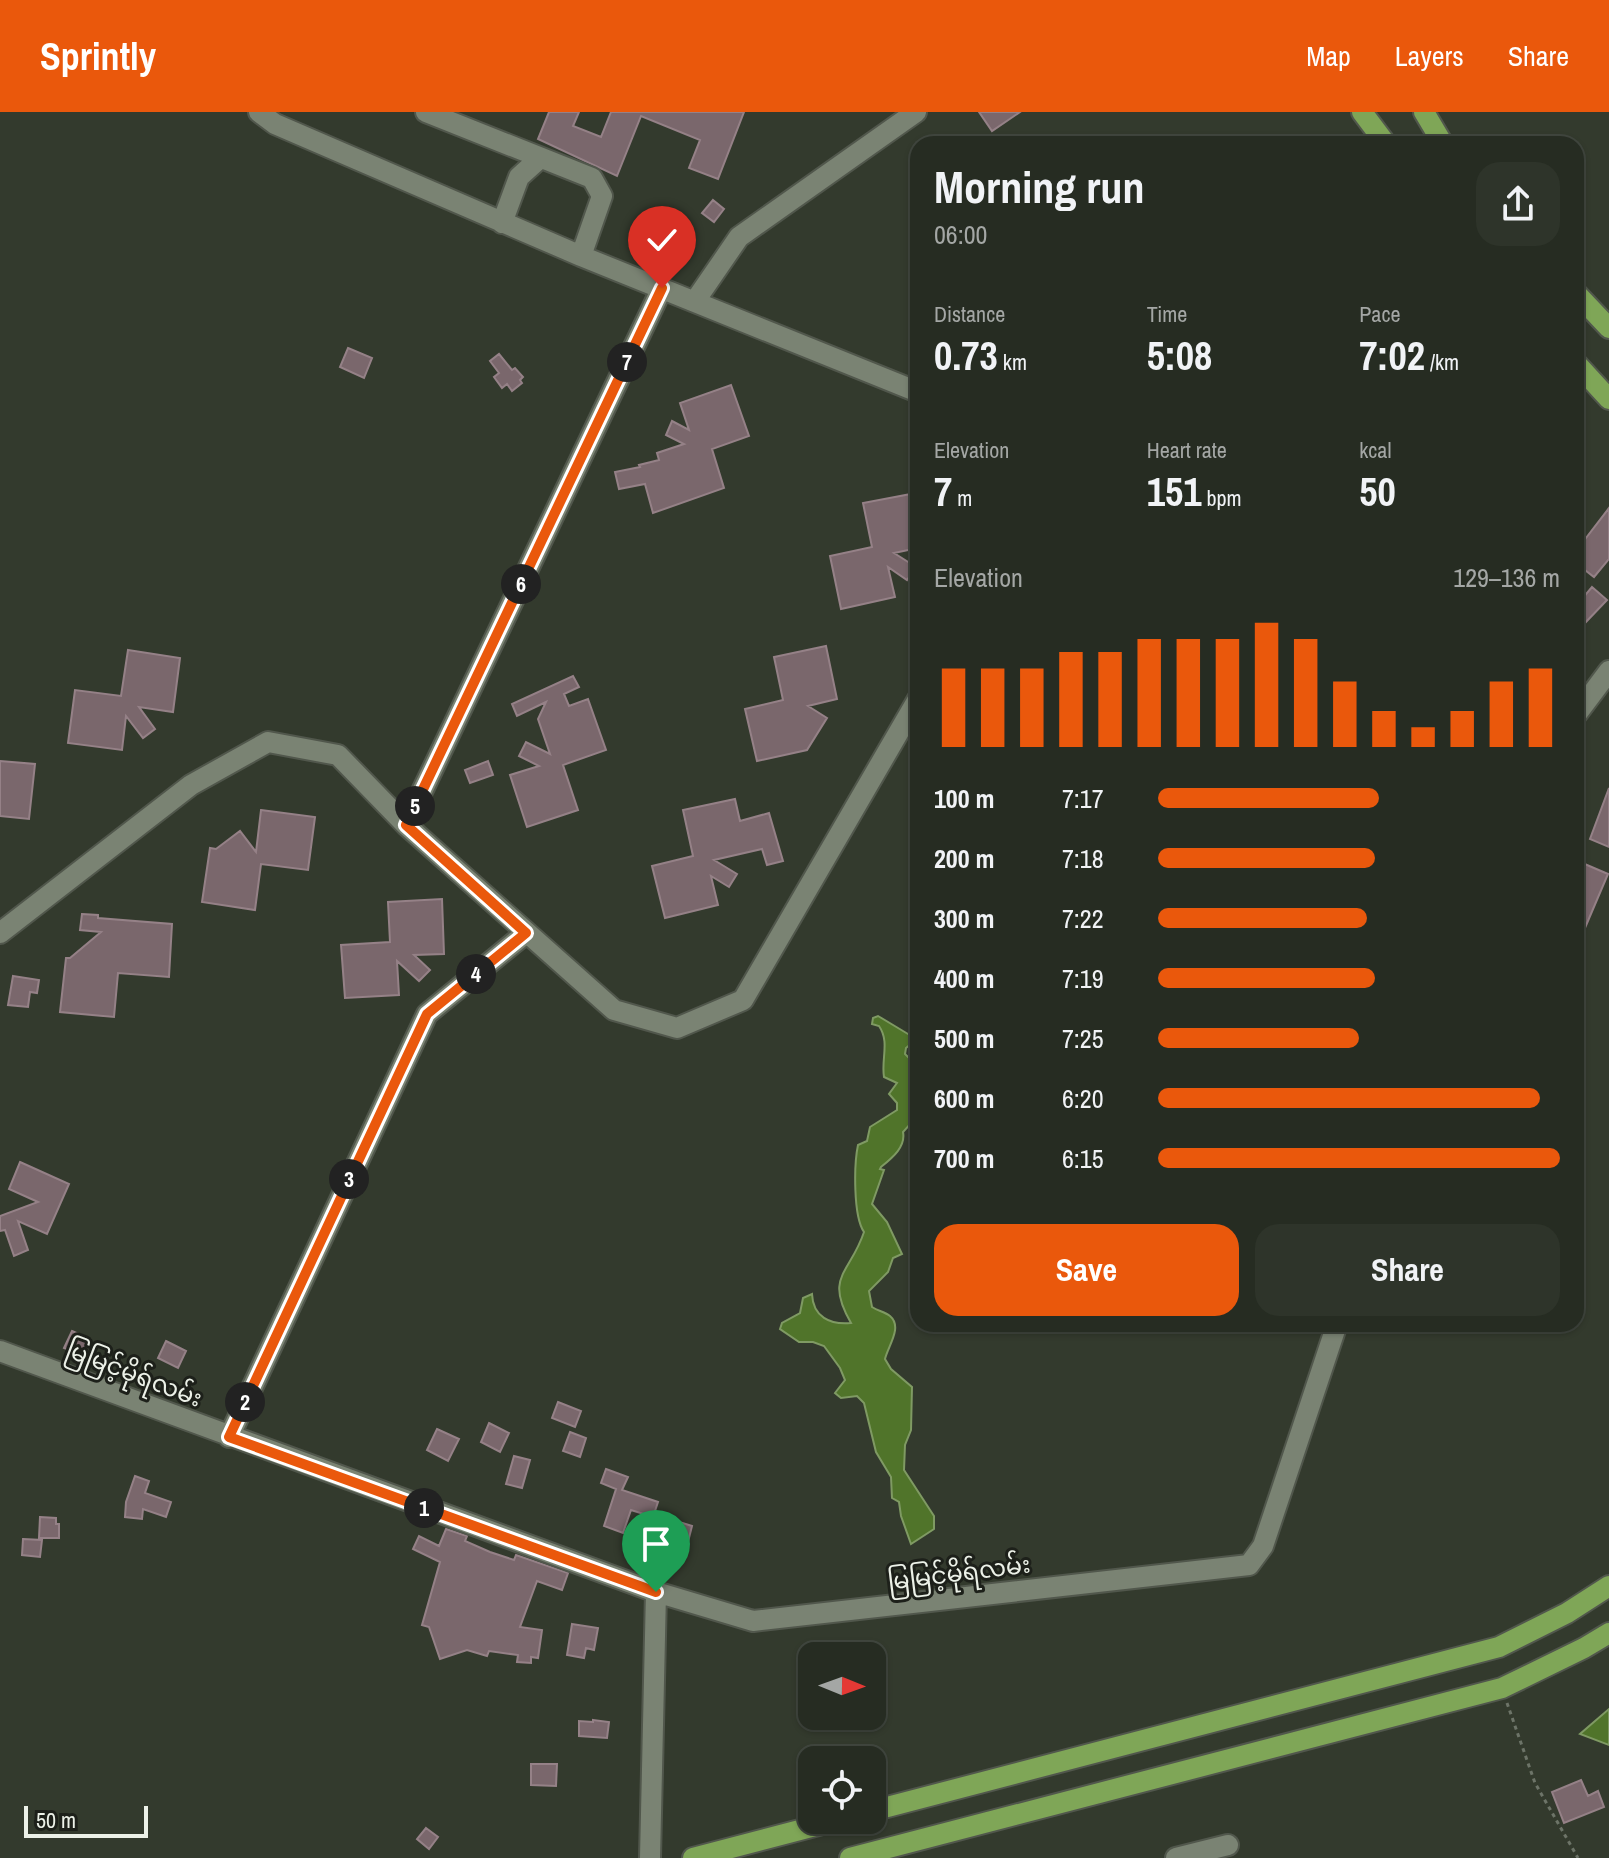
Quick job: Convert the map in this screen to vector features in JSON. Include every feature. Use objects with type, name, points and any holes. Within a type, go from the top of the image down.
[{"type":"main road","points":[[1424,112],[1438,136]]},
{"type":"main road","points":[[1362,113],[1380,136]]},
{"type":"main road","points":[[1584,301],[1609,328]]},
{"type":"main road","points":[[1584,372],[1609,399]]},
{"type":"main road","points":[[886,1807],[1499,1647],[1567,1613],[1609,1586]]},
{"type":"main road","points":[[850,1858],[1502,1688],[1609,1633]]},
{"type":"main road","points":[[693,1858],[798,1830]]},
{"type":"street","points":[[259,112],[275,124],[502,223],[910,389]]},
{"type":"street","points":[[426,112],[592,178],[602,196],[581,256]]},
{"type":"street","points":[[695,301],[739,237],[916,112]]},
{"type":"street","points":[[502,223],[519,177],[540,158]]},
{"type":"street","points":[[406,825],[662,288]]},
{"type":"street","points":[[1584,704],[1609,671]]},
{"type":"street","points":[[0,933],[191,785],[268,742],[338,755],[406,825],[614,1010],[677,1028],[743,1000],[910,713]]},
{"type":"street","points":[[229,1437],[427,1014],[526,933]]},
{"type":"street","name":"မြမြင့်မိုရ်လမ်း","points":[[0,1351],[656,1592],[753,1621],[1249,1565],[1263,1546],[1334,1332]]},
{"type":"street","points":[[650,1858],[656,1592]]},
{"type":"street","points":[[1176,1858],[1228,1845]]},
{"type":"path","points":[[1502,1688],[1535,1783],[1578,1858]]},
{"type":"shaded area","points":[[878,1016],[910,1033],[910,1045],[905,1054],[910,1059],[910,1124],[903,1132],[900,1147],[894,1156],[880,1169],[884,1170],[872,1204],[887,1222],[902,1254],[893,1258],[888,1272],[869,1291],[872,1307],[894,1320],[894,1337],[885,1359],[891,1369],[912,1387],[911,1430],[905,1445],[904,1470],[934,1516],[934,1529],[911,1544],[899,1502],[892,1498],[891,1477],[876,1452],[864,1403],[857,1396],[841,1398],[835,1393],[845,1380],[824,1346],[799,1342],[780,1329],[782,1323],[800,1313],[803,1298],[812,1294],[816,1309],[824,1318],[836,1323],[851,1323],[843,1307],[840,1285],[864,1232],[856,1202],[858,1145],[867,1141],[870,1127],[897,1110],[897,1103],[889,1094],[897,1083],[884,1077],[885,1044],[879,1026],[872,1024],[873,1018]]},
{"type":"shaded area","points":[[1609,1709],[1609,1745],[1580,1734]]},
{"type":"building","points":[[549,112],[579,112],[573,126],[601,137],[611,112],[744,112],[718,179],[689,168],[700,140],[641,116],[617,176],[538,139]]},
{"type":"building","points":[[979,112],[1020,112],[992,131]]},
{"type":"building","points":[[713,200],[724,209],[714,222],[702,213]]},
{"type":"building","points":[[348,348],[372,358],[364,378],[340,367]]},
{"type":"building","points":[[499,354],[512,370],[515,368],[523,377],[520,380],[522,383],[512,391],[507,384],[502,388],[494,377],[499,373],[490,361]]},
{"type":"building","points":[[731,385],[749,436],[712,449],[724,488],[653,513],[645,484],[619,489],[615,472],[659,460],[657,453],[684,444],[666,435],[672,421],[689,430],[680,403]]},
{"type":"building","points":[[910,494],[910,550],[894,553],[910,563],[910,576],[907,580],[888,567],[895,597],[841,609],[830,556],[872,547],[863,503]]},
{"type":"building","points":[[1609,508],[1609,559],[1594,577],[1584,569],[1584,541]]},
{"type":"building","points":[[1592,587],[1607,600],[1584,624],[1584,596]]},
{"type":"building","points":[[826,646],[837,699],[808,706],[827,718],[807,750],[757,761],[745,709],[783,700],[774,657]]},
{"type":"building","points":[[128,650],[180,658],[173,712],[139,707],[155,729],[143,738],[126,716],[122,750],[68,743],[75,690],[121,696]]},
{"type":"building","points":[[573,676],[579,687],[564,694],[569,706],[588,699],[606,750],[563,765],[578,810],[527,827],[510,775],[539,766],[519,756],[526,742],[550,754],[538,719],[546,702],[517,716],[512,704]]},
{"type":"building","points":[[0,761],[35,764],[29,819],[0,816]]},
{"type":"building","points":[[488,761],[493,775],[470,783],[465,770]]},
{"type":"building","points":[[1609,788],[1609,847],[1590,839]]},
{"type":"building","points":[[735,799],[740,821],[769,813],[783,861],[767,865],[762,849],[714,860],[737,874],[729,887],[711,876],[718,905],[665,918],[652,866],[693,856],[683,810]]},
{"type":"building","points":[[261,810],[315,817],[308,870],[261,864],[255,910],[202,902],[210,848],[216,849],[240,831],[256,852]]},
{"type":"building","points":[[1584,864],[1608,874],[1584,930]]},
{"type":"building","points":[[442,899],[444,954],[414,955],[430,970],[419,981],[397,961],[399,995],[345,998],[341,945],[390,942],[388,902]]},
{"type":"building","points":[[82,914],[172,924],[169,977],[118,973],[114,1017],[60,1012],[66,958],[101,932],[80,930]]},
{"type":"building","points":[[13,976],[39,980],[37,993],[30,992],[28,1007],[8,1005]]},
{"type":"building","points":[[20,1162],[69,1184],[47,1234],[18,1221],[28,1250],[14,1256],[5,1230],[0,1231],[0,1216],[38,1202],[9,1189]]},
{"type":"building","points":[[72,1331],[90,1339],[83,1356],[64,1348]]},
{"type":"building","points":[[166,1341],[186,1351],[178,1368],[158,1358]]},
{"type":"building","points":[[558,1402],[581,1411],[575,1427],[552,1418]]},
{"type":"building","points":[[489,1423],[509,1433],[500,1452],[481,1442]]},
{"type":"building","points":[[437,1429],[459,1439],[448,1461],[427,1450]]},
{"type":"building","points":[[570,1432],[586,1438],[580,1457],[563,1451]]},
{"type":"building","points":[[514,1456],[530,1460],[522,1488],[506,1484]]},
{"type":"building","points":[[606,1469],[628,1477],[622,1490],[658,1502],[653,1517],[631,1510],[623,1533],[604,1526],[616,1489],[601,1483]]},
{"type":"building","points":[[135,1476],[149,1481],[145,1493],[171,1502],[166,1517],[143,1509],[142,1519],[125,1517],[126,1502]]},
{"type":"building","points":[[40,1517],[56,1518],[59,1538],[39,1538]]},
{"type":"building","points":[[676,1521],[692,1526],[687,1546],[671,1541]]},
{"type":"building","points":[[446,1529],[467,1536],[465,1541],[490,1552],[514,1560],[516,1555],[568,1573],[562,1590],[537,1581],[520,1627],[542,1630],[538,1658],[531,1657],[531,1663],[517,1662],[518,1655],[489,1651],[487,1656],[467,1650],[440,1659],[429,1627],[422,1625],[440,1562],[413,1549],[419,1536],[439,1546]]},
{"type":"building","points":[[23,1539],[42,1540],[40,1557],[22,1555]]},
{"type":"building","points":[[572,1624],[598,1628],[594,1650],[586,1648],[584,1658],[567,1655]]},
{"type":"building","points":[[579,1721],[609,1722],[607,1738],[579,1736]]},
{"type":"building","points":[[531,1764],[557,1764],[556,1786],[531,1785]]},
{"type":"building","points":[[1581,1780],[1588,1796],[1598,1791],[1604,1807],[1564,1823],[1552,1792]]},
{"type":"building","points":[[426,1828],[438,1837],[429,1849],[417,1839]]},
{"type":"route","points":[[656,1592],[229,1437],[427,1014],[526,933],[406,825],[662,288]]}]
